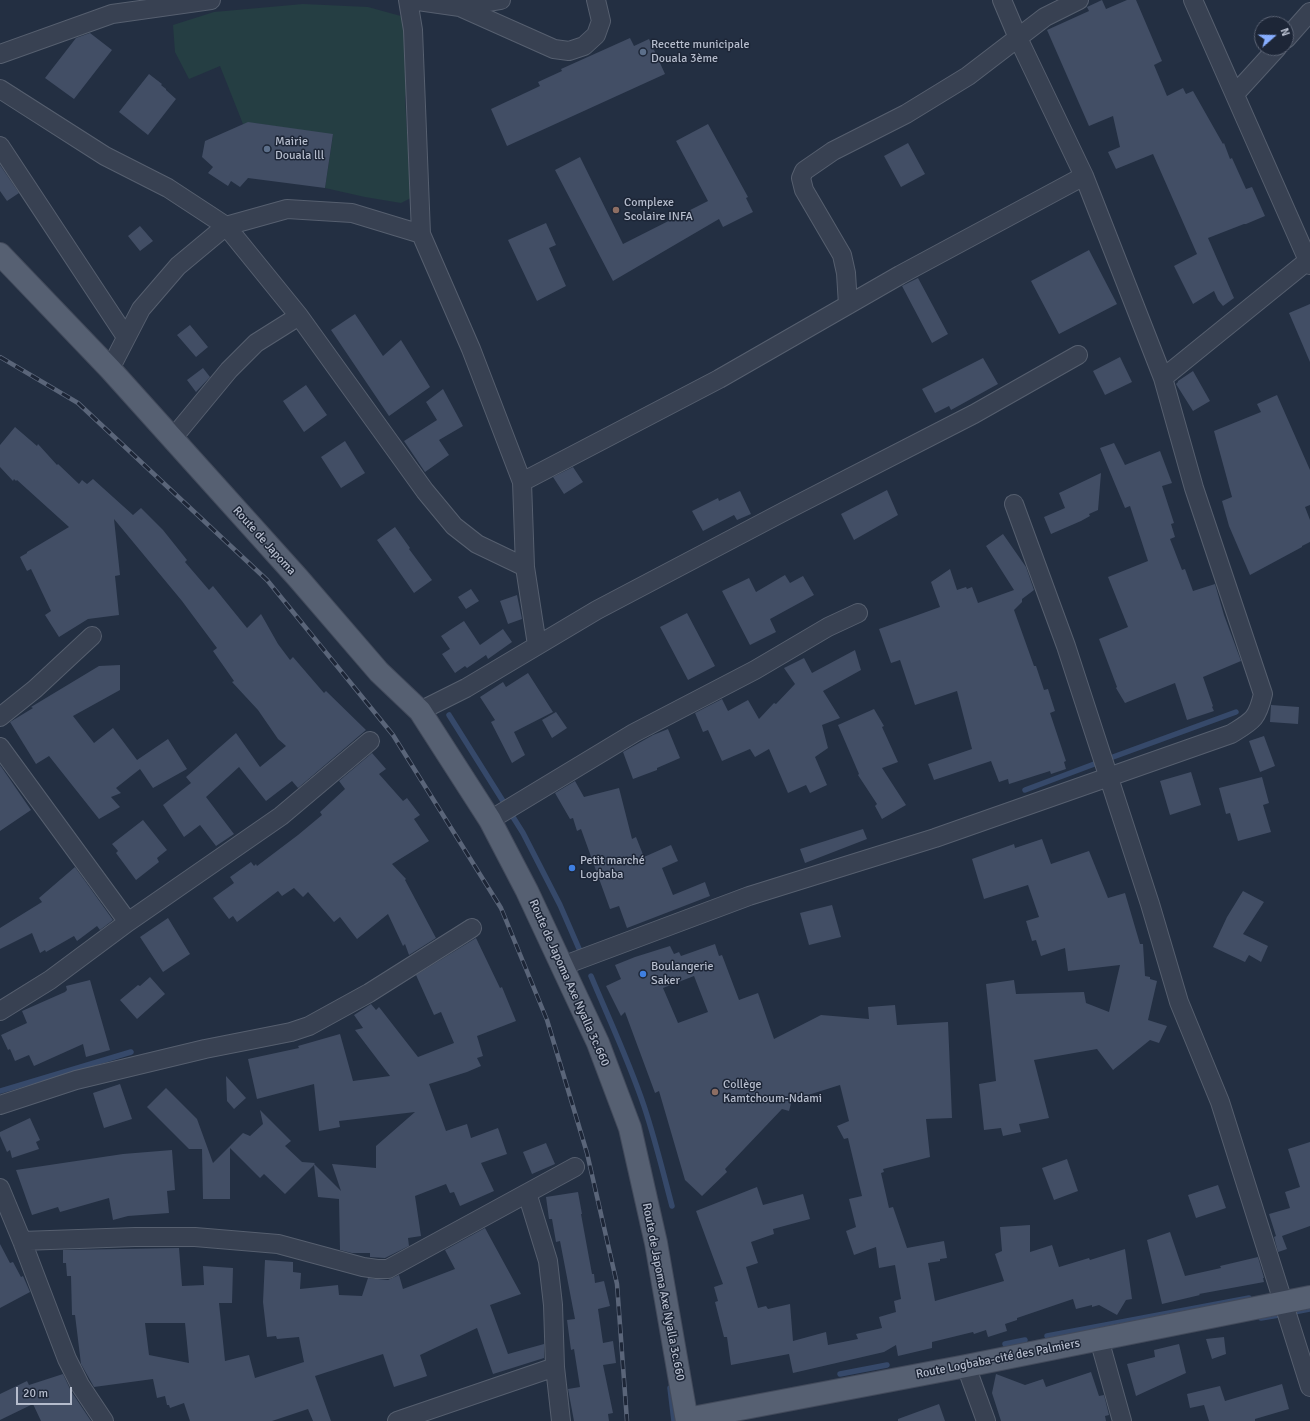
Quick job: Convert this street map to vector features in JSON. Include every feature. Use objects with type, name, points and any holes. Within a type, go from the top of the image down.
[{"type":"main road","name":"Route de Japoma","points":[[0,254],[110,369],[298,578],[379,672],[420,711]]},
{"type":"main road","name":"Route de Japoma Axe Nyalla 3c.660","points":[[420,711],[490,820],[527,891],[598,1043],[630,1128],[656,1243],[687,1420]]},
{"type":"main road","name":"Route Logbaba-cité des Palmiers","points":[[687,1420],[1310,1298]]},
{"type":"street","points":[[0,54],[112,14],[210,0]]},
{"type":"street","points":[[537,646],[525,567],[522,482],[471,349],[421,234],[413,30],[410,0],[460,7],[554,49],[569,51],[584,46],[596,35],[601,21],[596,0]]},
{"type":"street","points":[[460,7],[501,0]]},
{"type":"street","points":[[562,966],[749,896],[935,838],[1231,734],[1252,721],[1260,707],[1263,694],[1194,488],[1163,378],[1084,176],[1018,38],[1002,0]]},
{"type":"street","points":[[848,305],[846,272],[842,255],[804,190],[801,178],[804,171],[833,151],[906,114],[968,76],[1045,17],[1079,0]]},
{"type":"street","points":[[1163,378],[1309,262],[1193,0]]},
{"type":"street","points":[[1294,30],[1310,12]]},
{"type":"street","points":[[1235,94],[1270,56]]},
{"type":"street","points":[[0,90],[105,156],[168,188],[226,226],[299,316],[425,491],[454,526],[478,544],[525,567]]},
{"type":"street","points":[[0,146],[126,337]]},
{"type":"street","points":[[522,482],[719,379],[900,275],[1084,176]]},
{"type":"street","points":[[110,369],[141,309],[178,266],[226,226],[287,209],[352,213],[421,234]]},
{"type":"street","points":[[172,438],[229,370],[256,343],[299,316]]},
{"type":"street","points":[[420,711],[466,688],[597,610],[778,514],[974,414],[1078,355]]},
{"type":"street","points":[[1014,504],[1066,646],[1179,1002],[1220,1102],[1310,1387]]},
{"type":"street","points":[[490,820],[634,733],[755,670],[828,627],[858,613]]},
{"type":"street","points":[[0,717],[34,689],[92,636]]},
{"type":"street","points":[[0,1011],[50,980],[128,922],[281,816],[370,740]]},
{"type":"street","points":[[0,747],[128,922]]},
{"type":"street","points":[[0,1104],[76,1080],[205,1049],[292,1032],[309,1026],[369,992],[472,928]]},
{"type":"street","points":[[22,1240],[195,1237],[271,1243],[363,1267],[388,1269],[575,1167]]},
{"type":"street","points":[[526,1193],[548,1261],[553,1305],[555,1367],[561,1421]]},
{"type":"street","points":[[2,1196],[22,1240],[67,1359],[80,1385],[104,1421]]},
{"type":"street","points":[[1099,1339],[1122,1421]]},
{"type":"street","points":[[966,1366],[986,1421]]},
{"type":"street","points":[[397,1421],[555,1367]]},
{"type":"green space","points":[[303,4],[368,7],[408,18],[412,41],[405,99],[411,198],[401,203],[325,188],[333,135],[254,123],[243,124],[220,66],[189,79],[175,52],[173,25],[214,12]]},
{"type":"building","points":[[1102,0],[1106,9],[1127,0],[1136,0],[1162,61],[1154,65],[1167,96],[1183,88],[1186,94],[1193,91],[1223,144],[1224,143],[1230,159],[1232,158],[1246,189],[1252,187],[1265,216],[1208,238],[1234,298],[1223,306],[1218,300],[1214,291],[1193,304],[1174,266],[1197,254],[1153,154],[1116,169],[1108,152],[1120,147],[1113,116],[1089,126],[1047,30],[1089,11],[1087,7]]},
{"type":"building","points":[[90,33],[112,50],[74,99],[45,78],[76,38]]},
{"type":"building","points":[[630,38],[634,46],[649,39],[665,74],[507,146],[491,109],[540,86],[538,82],[562,71],[561,69]]},
{"type":"building","points":[[149,74],[162,84],[161,85],[176,99],[148,135],[119,112]]},
{"type":"building","name":"Mairie Douala lll","points":[[248,122],[333,134],[325,188],[248,178],[240,187],[231,181],[228,186],[208,173],[213,167],[202,157],[205,141]]},
{"type":"building","points":[[708,124],[748,197],[746,198],[753,212],[723,227],[719,219],[613,281],[555,170],[580,157],[623,244],[708,201],[676,141]]},
{"type":"building","points":[[908,143],[925,174],[901,187],[884,156]]},
{"type":"building","points":[[0,165],[19,193],[7,201],[0,191]]},
{"type":"building","points":[[546,223],[556,245],[549,248],[566,286],[537,301],[508,240]]},
{"type":"building","points":[[140,226],[153,241],[140,251],[128,236]]},
{"type":"building","points":[[1089,250],[1117,304],[1059,334],[1031,281]]},
{"type":"building","points":[[918,278],[948,334],[932,343],[902,286]]},
{"type":"building","points":[[1310,304],[1310,362],[1289,313]]},
{"type":"building","points":[[355,314],[383,356],[401,340],[430,387],[389,416],[331,330]]},
{"type":"building","points":[[190,325],[208,347],[196,357],[177,335]]},
{"type":"building","points":[[1120,357],[1132,382],[1105,395],[1093,371]]},
{"type":"building","points":[[983,358],[998,384],[951,410],[949,406],[935,413],[922,389]]},
{"type":"building","points":[[203,368],[210,377],[196,392],[187,380]]},
{"type":"building","points":[[1193,371],[1210,401],[1193,411],[1176,384]]},
{"type":"building","points":[[306,385],[327,415],[304,432],[283,401]]},
{"type":"building","points":[[443,389],[463,426],[439,440],[449,455],[425,472],[404,441],[437,420],[426,402]]},
{"type":"building","points":[[1277,395],[1310,470],[1310,505],[1305,507],[1310,520],[1310,542],[1250,575],[1229,526],[1222,501],[1232,497],[1214,431],[1261,412],[1257,404]]},
{"type":"building","points":[[15,427],[37,446],[38,444],[57,465],[58,464],[79,484],[82,480],[87,484],[93,479],[133,515],[141,508],[163,530],[187,560],[185,562],[209,590],[213,586],[247,628],[261,614],[278,644],[290,660],[293,657],[324,693],[326,691],[366,730],[298,788],[292,781],[266,801],[239,767],[206,797],[234,834],[216,846],[200,825],[184,837],[163,805],[191,783],[186,777],[236,733],[260,767],[286,746],[278,739],[258,710],[232,682],[234,681],[213,651],[217,648],[182,601],[114,519],[120,575],[115,576],[119,615],[88,619],[59,637],[45,615],[51,611],[31,569],[27,571],[20,557],[69,527],[17,480],[16,481],[14,479],[13,481],[0,467],[0,445]]},
{"type":"building","points":[[345,441],[365,473],[341,488],[321,457]]},
{"type":"building","points":[[1114,443],[1125,465],[1160,451],[1172,483],[1162,486],[1174,523],[1171,524],[1175,537],[1170,539],[1182,570],[1185,569],[1193,591],[1215,584],[1224,615],[1241,661],[1203,677],[1214,711],[1187,720],[1175,683],[1125,703],[1116,688],[1117,687],[1099,639],[1128,627],[1108,577],[1148,561],[1130,506],[1125,508],[1100,448]]},
{"type":"building","points":[[573,467],[583,482],[564,494],[553,477]]},
{"type":"building","points":[[1101,473],[1098,510],[1089,514],[1090,516],[1081,521],[1051,534],[1044,517],[1065,508],[1059,493]]},
{"type":"building","points":[[887,490],[898,515],[854,540],[841,514]]},
{"type":"building","points":[[740,491],[751,514],[737,520],[734,515],[703,531],[692,511],[718,498],[719,501]]},
{"type":"building","points":[[395,527],[432,580],[414,593],[377,540]]},
{"type":"building","points":[[1003,534],[1026,567],[1034,590],[1022,599],[1022,602],[1014,610],[1044,690],[1048,689],[1055,711],[1050,713],[1066,761],[1064,762],[1066,769],[1051,774],[1050,771],[1009,784],[1008,779],[999,782],[991,761],[934,780],[928,764],[972,749],[957,691],[915,705],[900,660],[891,663],[879,629],[940,607],[931,582],[950,569],[957,590],[972,587],[978,603],[1014,590],[986,546]]},
{"type":"building","points":[[785,575],[790,583],[803,576],[814,595],[770,619],[776,632],[750,645],[722,591],[749,578],[756,592]]},
{"type":"building","points":[[471,589],[479,601],[466,609],[458,597]]},
{"type":"building","points":[[517,595],[522,619],[508,624],[500,601]]},
{"type":"building","points":[[687,613],[715,666],[688,680],[660,627]]},
{"type":"building","points":[[464,621],[480,645],[503,629],[512,642],[488,659],[486,655],[467,668],[465,666],[455,673],[442,654],[450,649],[441,636]]},
{"type":"building","points":[[855,650],[861,670],[823,691],[840,718],[822,725],[828,748],[815,757],[827,785],[810,793],[806,785],[788,793],[769,749],[755,757],[750,749],[722,761],[708,730],[703,732],[695,713],[722,699],[728,711],[748,700],[759,719],[795,684],[784,668],[804,658],[812,673]]},
{"type":"building","points":[[120,665],[120,690],[73,716],[94,743],[113,728],[137,760],[168,739],[187,769],[153,788],[140,769],[116,788],[121,793],[111,797],[120,807],[99,819],[49,756],[36,764],[10,722],[33,708],[31,707],[99,666]]},
{"type":"building","points":[[528,673],[553,712],[514,732],[525,755],[512,763],[491,722],[495,720],[480,697],[503,682],[506,687]]},
{"type":"building","points":[[1271,705],[1299,707],[1298,724],[1270,722]]},
{"type":"building","points":[[874,709],[884,726],[882,727],[898,762],[882,768],[906,805],[882,819],[875,806],[877,804],[858,775],[859,774],[838,725]]},
{"type":"building","points":[[556,712],[567,728],[552,738],[542,720]]},
{"type":"building","points":[[668,729],[680,758],[657,768],[657,770],[633,779],[623,752],[653,735]]},
{"type":"building","points":[[1264,736],[1275,766],[1260,772],[1249,741]]},
{"type":"building","points":[[372,753],[386,769],[379,774],[403,801],[407,798],[420,815],[414,819],[429,841],[392,864],[406,879],[405,880],[436,938],[409,955],[405,944],[403,946],[388,914],[357,939],[340,917],[334,922],[308,892],[303,897],[294,888],[282,896],[278,891],[237,922],[233,916],[229,919],[213,898],[234,883],[230,877],[251,862],[254,866],[256,864],[257,866],[322,815],[320,812],[345,789],[339,781]]},
{"type":"building","points":[[0,765],[31,810],[0,831]]},
{"type":"building","points":[[1191,772],[1201,805],[1170,815],[1160,781]]},
{"type":"building","points":[[1262,777],[1269,803],[1263,805],[1271,832],[1238,841],[1230,813],[1226,814],[1219,788]]},
{"type":"building","points":[[575,781],[584,797],[619,788],[632,839],[636,837],[644,857],[671,845],[678,861],[662,868],[673,895],[705,882],[710,896],[627,928],[619,906],[610,909],[581,829],[577,831],[573,818],[570,819],[555,793]]},
{"type":"building","points":[[143,820],[167,850],[157,858],[159,862],[136,880],[116,853],[118,851],[112,844]]},
{"type":"building","points":[[863,829],[867,839],[805,863],[800,849]]},
{"type":"building","points":[[1042,839],[1051,864],[1089,851],[1108,898],[1125,893],[1140,944],[1143,944],[1145,976],[1157,981],[1148,1020],[1167,1026],[1159,1043],[1150,1040],[1113,1070],[1097,1049],[1034,1060],[1049,1118],[1019,1124],[1021,1132],[1003,1136],[1001,1128],[984,1130],[979,1084],[996,1081],[986,984],[1014,980],[1016,994],[1084,992],[1086,1003],[1109,1012],[1120,965],[1068,971],[1065,948],[1041,956],[1036,940],[1032,941],[1026,921],[1039,917],[1028,885],[984,899],[972,859],[1014,844],[1015,848]]},
{"type":"building","points":[[75,867],[113,920],[100,930],[97,926],[77,941],[74,936],[46,952],[45,950],[40,953],[32,933],[0,949],[0,928],[42,902],[39,898]]},
{"type":"building","points":[[1243,891],[1264,902],[1243,934],[1268,946],[1261,962],[1249,955],[1245,962],[1213,947],[1227,917]]},
{"type":"building","points":[[832,905],[841,937],[809,945],[800,913]]},
{"type":"building","points":[[168,918],[190,954],[163,972],[140,937]]},
{"type":"building","points":[[476,938],[500,988],[502,987],[516,1021],[477,1036],[483,1056],[477,1058],[481,1066],[429,1084],[446,1131],[467,1124],[471,1138],[498,1128],[507,1154],[481,1163],[494,1191],[460,1206],[454,1192],[450,1193],[446,1184],[415,1196],[421,1236],[408,1238],[409,1246],[385,1258],[370,1257],[370,1253],[352,1253],[340,1250],[339,1199],[318,1197],[314,1165],[285,1194],[264,1174],[260,1178],[230,1148],[230,1199],[203,1199],[202,1149],[189,1149],[147,1107],[166,1088],[197,1119],[213,1163],[243,1133],[250,1136],[263,1124],[260,1110],[291,1141],[285,1146],[302,1162],[315,1163],[314,1164],[341,1191],[332,1164],[376,1168],[376,1146],[415,1112],[339,1121],[340,1127],[319,1131],[314,1084],[257,1099],[248,1059],[299,1048],[298,1046],[340,1034],[353,1081],[390,1076],[355,1030],[363,1028],[354,1015],[371,1004],[376,1010],[379,1007],[418,1057],[454,1043],[441,1012],[434,1015],[416,975]]},
{"type":"building","points":[[715,944],[719,956],[722,955],[739,1000],[758,993],[774,1039],[821,1015],[869,1019],[868,1007],[895,1005],[897,1025],[948,1022],[952,1118],[926,1119],[930,1157],[883,1169],[884,1172],[881,1173],[889,1208],[893,1207],[907,1248],[944,1241],[947,1258],[928,1263],[935,1301],[1004,1281],[995,1254],[1002,1251],[1000,1227],[1030,1225],[1030,1252],[1052,1245],[1059,1267],[1089,1258],[1090,1260],[1125,1249],[1132,1299],[1126,1300],[1117,1315],[1099,1305],[1076,1309],[1073,1299],[1017,1318],[1017,1320],[1005,1324],[1007,1331],[988,1337],[986,1330],[974,1334],[973,1332],[932,1342],[932,1348],[898,1356],[896,1345],[884,1352],[793,1373],[789,1354],[731,1365],[727,1337],[724,1337],[715,1302],[718,1301],[714,1287],[723,1284],[696,1211],[757,1187],[763,1205],[803,1194],[810,1219],[773,1229],[774,1234],[751,1242],[758,1263],[746,1267],[758,1308],[766,1306],[768,1309],[790,1304],[793,1341],[826,1332],[828,1345],[858,1339],[856,1334],[882,1328],[879,1317],[896,1312],[894,1301],[901,1299],[895,1265],[879,1268],[876,1247],[854,1255],[846,1231],[856,1227],[849,1199],[862,1196],[848,1138],[844,1139],[837,1126],[849,1121],[840,1085],[792,1100],[789,1111],[782,1109],[725,1169],[727,1172],[702,1196],[685,1180],[659,1091],[655,1093],[625,1012],[621,1016],[606,986],[621,979],[615,965],[635,957],[670,946],[674,954],[679,952],[681,956]],"holes":[[[694,976],[708,1012],[678,1023],[663,988]]]},
{"type":"building","points":[[150,977],[165,994],[137,1019],[120,1000]]},
{"type":"building","points":[[90,980],[110,1050],[86,1057],[83,1044],[34,1066],[29,1055],[15,1061],[10,1049],[8,1050],[1,1035],[27,1023],[22,1011],[65,992],[67,990],[66,986]]},
{"type":"building","points":[[226,1076],[246,1098],[234,1109],[227,1101]]},
{"type":"building","points":[[120,1084],[132,1119],[104,1128],[93,1093]]},
{"type":"building","points":[[30,1118],[40,1140],[36,1142],[39,1149],[12,1158],[10,1150],[7,1152],[0,1136],[0,1132]]},
{"type":"building","points":[[1310,1142],[1310,1226],[1282,1236],[1287,1249],[1278,1252],[1274,1237],[1276,1236],[1269,1214],[1290,1208],[1285,1192],[1300,1187],[1288,1149]]},
{"type":"building","points":[[546,1143],[555,1164],[532,1174],[523,1152]]},
{"type":"building","points":[[172,1150],[175,1190],[167,1191],[169,1213],[128,1216],[113,1220],[109,1198],[60,1212],[58,1207],[32,1215],[16,1170],[123,1154]]},
{"type":"building","points":[[1067,1159],[1078,1191],[1054,1200],[1042,1168]]},
{"type":"building","points":[[1218,1185],[1226,1208],[1196,1218],[1188,1195]]},
{"type":"building","points":[[578,1192],[592,1274],[594,1274],[595,1283],[604,1281],[610,1306],[598,1309],[603,1343],[613,1341],[616,1363],[603,1365],[613,1413],[608,1414],[609,1421],[574,1421],[568,1389],[580,1387],[574,1349],[571,1350],[567,1320],[575,1319],[560,1241],[556,1242],[552,1219],[549,1219],[546,1197]]},
{"type":"building","points":[[485,1228],[521,1294],[490,1305],[508,1354],[544,1344],[544,1358],[493,1374],[477,1328],[420,1355],[427,1376],[394,1387],[383,1354],[315,1376],[331,1421],[313,1421],[308,1409],[272,1421],[190,1421],[184,1403],[170,1408],[169,1405],[167,1405],[165,1396],[157,1398],[153,1379],[94,1387],[81,1364],[75,1315],[72,1315],[71,1276],[67,1276],[66,1263],[63,1263],[63,1250],[179,1248],[182,1286],[204,1285],[203,1266],[233,1268],[232,1303],[219,1303],[225,1361],[249,1355],[255,1378],[304,1362],[299,1337],[277,1339],[276,1336],[267,1337],[263,1302],[265,1260],[293,1262],[293,1272],[301,1273],[300,1289],[338,1285],[339,1295],[362,1296],[368,1278],[388,1280],[399,1275],[403,1289],[455,1269],[445,1250]],"holes":[[[145,1323],[185,1323],[189,1363],[149,1355]]]},
{"type":"building","points":[[1170,1232],[1185,1276],[1221,1268],[1220,1266],[1258,1257],[1264,1282],[1199,1294],[1200,1295],[1162,1304],[1147,1240]]},
{"type":"building","points":[[0,1244],[10,1263],[13,1262],[21,1277],[23,1276],[30,1292],[0,1308]]},
{"type":"building","points":[[1224,1337],[1226,1354],[1212,1359],[1206,1339]]},
{"type":"building","points":[[1179,1344],[1186,1373],[1136,1396],[1127,1364],[1155,1357],[1154,1350]]},
{"type":"building","points":[[1091,1372],[1099,1396],[1104,1395],[1109,1415],[1105,1416],[1106,1421],[1001,1421],[992,1393],[996,1374],[1025,1385],[1043,1379],[1046,1387]]},
{"type":"building","points":[[63,1374],[71,1391],[91,1421],[41,1421],[33,1404],[0,1420],[0,1394],[27,1381],[29,1385]]},
{"type":"building","points":[[1282,1384],[1289,1409],[1255,1419],[1255,1421],[1209,1421],[1204,1405],[1190,1408],[1187,1394],[1220,1386],[1225,1401]]},
{"type":"building","points":[[939,1404],[945,1421],[898,1421],[898,1419]]},
{"type":"waterway","points":[[1113,757],[1236,712]]},
{"type":"waterway","points":[[449,715],[523,833],[560,905],[580,951]]},
{"type":"waterway","points":[[1025,790],[1097,763]]},
{"type":"waterway","points":[[591,976],[625,1056],[644,1106],[672,1206]]},
{"type":"waterway","points":[[0,1091],[131,1052]]},
{"type":"waterway","points":[[1047,1336],[1249,1298]]},
{"type":"waterway","points":[[1294,1312],[1310,1309]]},
{"type":"waterway","points":[[1261,1318],[1279,1315]]},
{"type":"waterway","points":[[1005,1344],[1025,1340]]},
{"type":"waterway","points":[[840,1374],[887,1365]]},
{"type":"waterway","points":[[670,1388],[674,1421]]},
{"type":"railway","points":[[0,357],[78,403],[267,580],[393,735],[501,908],[547,1020],[587,1153],[617,1284],[627,1421]]},
{"type":"place","name":"Recette municipale Douala 3ème","points":[[643,52]]},
{"type":"place","name":"Mairie Douala lll","points":[[267,149]]},
{"type":"place","name":"Complexe Scolaire INFA","points":[[616,210]]},
{"type":"place","name":"Petit marché Logbaba","points":[[572,868]]},
{"type":"place","name":"Boulangerie Saker","points":[[643,974]]},
{"type":"place","name":"Collège Kamtchoum-Ndami","points":[[715,1092]]}]
